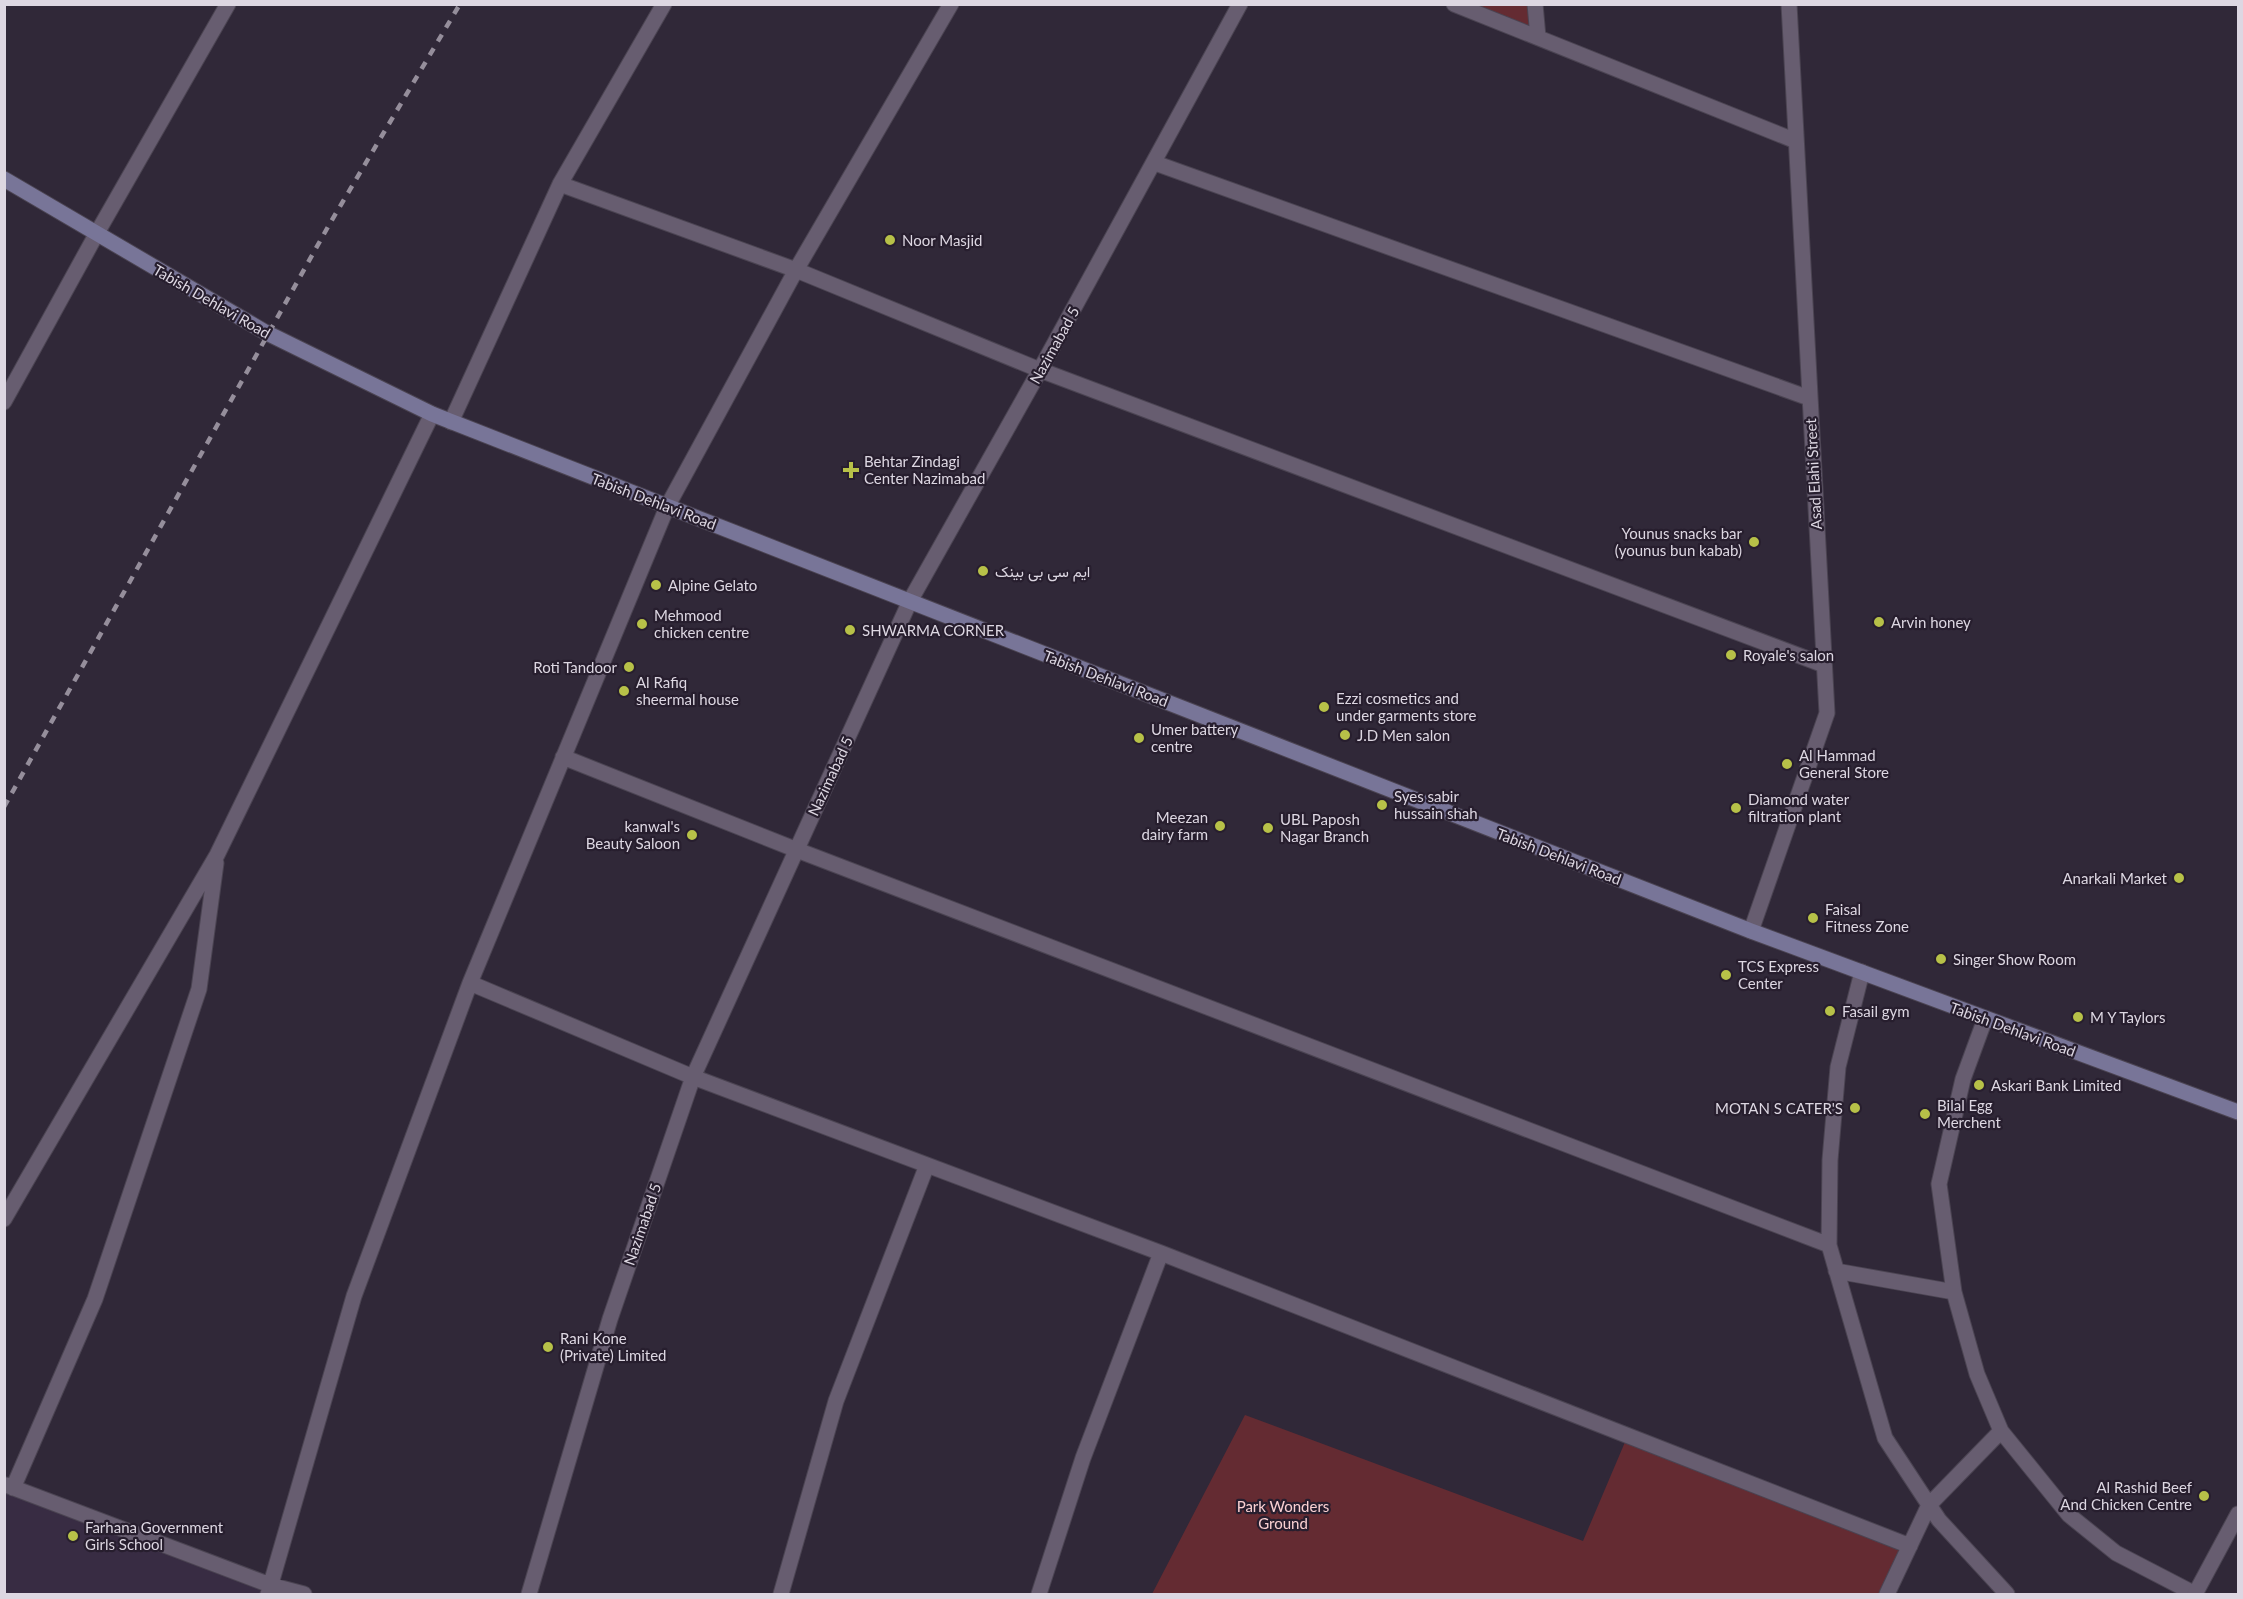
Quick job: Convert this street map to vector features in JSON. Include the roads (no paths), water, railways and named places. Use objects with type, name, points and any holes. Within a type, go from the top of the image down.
[{"type":"main road","name":"Tabish Dehlavi Road","points":[[4,179],[265,332],[451,422],[1752,931],[2238,1112]]},
{"type":"street","points":[[4,402],[97,233],[228,4]]},
{"type":"street","points":[[451,422],[560,184],[664,4]]},
{"type":"street","points":[[269,1590],[354,1296],[470,984],[667,507],[796,270],[951,4]]},
{"type":"street","name":"Nazimabad 5","points":[[529,1594],[610,1319],[693,1077],[910,602],[1155,163],[1240,4]]},
{"type":"street","points":[[1454,4],[1796,141]]},
{"type":"street","points":[[1535,4],[1538,37]]},
{"type":"street","name":"Asad Elahi Street","points":[[1752,931],[1827,713],[1789,4]]},
{"type":"street","points":[[1155,163],[1809,398]]},
{"type":"street","points":[[560,184],[796,270],[1040,370],[1824,665]]},
{"type":"street","points":[[4,1219],[217,855],[432,414]]},
{"type":"street","points":[[563,757],[1829,1245]]},
{"type":"street","points":[[217,855],[199,989],[95,1299],[9,1486],[269,1590],[304,1594]]},
{"type":"street","points":[[1862,972],[1838,1067],[1830,1160],[1829,1245],[1885,1438],[1939,1520],[2007,1594]]},
{"type":"street","points":[[470,984],[693,1077],[1161,1253],[1910,1546]]},
{"type":"street","points":[[1985,1019],[1963,1079],[1939,1184],[1954,1292],[1977,1374],[2001,1431],[2069,1515],[2116,1553],[2195,1594],[2238,1514]]},
{"type":"street","points":[[781,1594],[836,1401],[927,1165]]},
{"type":"street","points":[[1039,1594],[1083,1458],[1161,1253]]},
{"type":"street","points":[[1836,1271],[1954,1292]]},
{"type":"street","points":[[1887,1594],[1929,1505],[2001,1431]]},
{"type":"railway","points":[[4,807],[329,225],[460,4]]},
{"type":"place","name":"Noor Masjid","points":[[890,240]]},
{"type":"place","name":"Behtar Zindagi Center Nazimabad","points":[[851,470]]},
{"type":"place","name":"Younus snacks bar (younus bun kabab)","points":[[1754,542]]},
{"type":"place","name":"ایم سی بی بینک","points":[[983,571]]},
{"type":"place","name":"Alpine Gelato","points":[[656,585]]},
{"type":"place","name":"Arvin honey","points":[[1879,622]]},
{"type":"place","name":"Mehmood chicken centre","points":[[642,624]]},
{"type":"place","name":"SHWARMA CORNER","points":[[850,630]]},
{"type":"place","name":"Royale's salon","points":[[1731,655]]},
{"type":"place","name":"Roti Tandoor","points":[[629,667]]},
{"type":"place","name":"Al Rafiq sheermal house","points":[[624,691]]},
{"type":"place","name":"Ezzi cosmetics and under garments store","points":[[1324,707]]},
{"type":"place","name":"J.D Men salon","points":[[1345,735]]},
{"type":"place","name":"Umer battery centre","points":[[1139,738]]},
{"type":"place","name":"Al Hammad General Store","points":[[1787,764]]},
{"type":"place","name":"Syes sabir hussain shah","points":[[1382,805]]},
{"type":"place","name":"Diamond water filtration plant","points":[[1736,808]]},
{"type":"place","name":"Meezan dairy farm","points":[[1220,826]]},
{"type":"place","name":"UBL Paposh Nagar Branch","points":[[1268,828]]},
{"type":"place","name":"kanwal's Beauty Saloon","points":[[692,835]]},
{"type":"place","name":"Anarkali Market","points":[[2179,878]]},
{"type":"place","name":"Faisal Fitness Zone","points":[[1813,918]]},
{"type":"place","name":"Singer Show Room","points":[[1941,959]]},
{"type":"place","name":"TCS Express Center","points":[[1726,975]]},
{"type":"place","name":"Fasail gym","points":[[1830,1011]]},
{"type":"place","name":"M Y Taylors","points":[[2078,1017]]},
{"type":"place","name":"Askari Bank Limited","points":[[1979,1085]]},
{"type":"place","name":"MOTAN S CATER'S","points":[[1855,1108]]},
{"type":"place","name":"Bilal Egg Merchent","points":[[1925,1114]]},
{"type":"place","name":"Rani Kone (Private) Limited","points":[[548,1347]]},
{"type":"place","name":"Al Rashid Beef And Chicken Centre","points":[[2204,1496]]},
{"type":"place","name":"Farhana Government Girls School","points":[[73,1536]]},
{"type":"park label","name":"Park Wonders Ground","points":[[1283,1514]]}]
